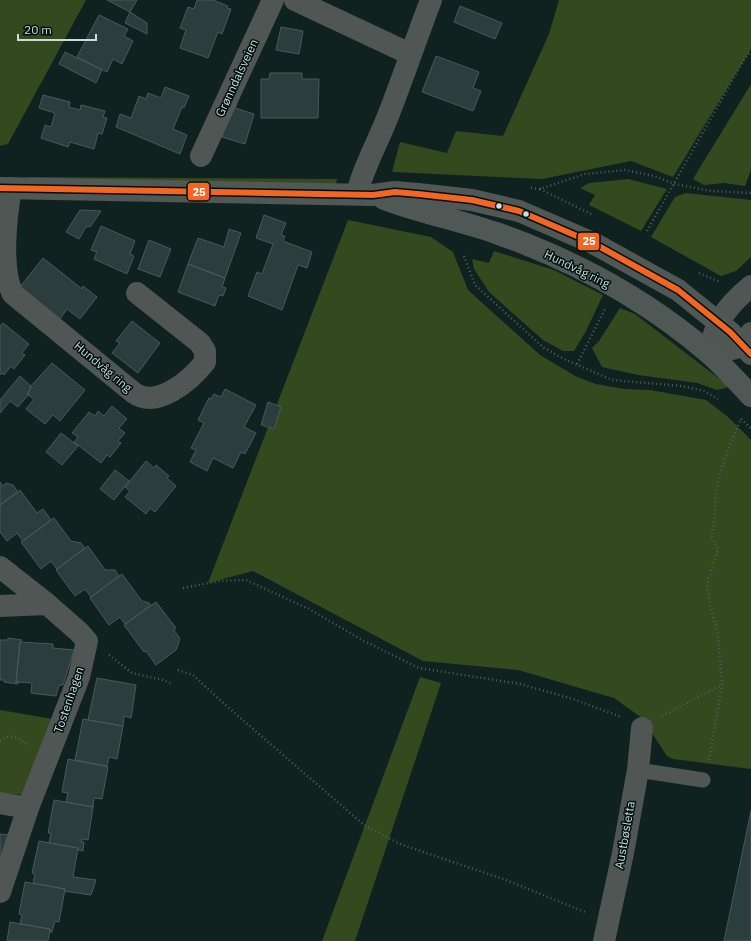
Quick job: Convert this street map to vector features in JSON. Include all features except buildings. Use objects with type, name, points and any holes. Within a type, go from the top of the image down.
[{"type":"main road","name":"Hundvåg ring","points":[[5,188],[365,194],[395,192],[472,200],[520,211],[593,243],[637,266],[678,290],[718,323],[748,345]]},
{"type":"main road","name":"Hundvåg ring","points":[[365,194],[416,211],[496,233],[597,277],[651,309],[711,355],[751,396]]},
{"type":"street","name":"Grønndalsveien","points":[[201,156],[273,0]]},
{"type":"street","points":[[295,0],[410,54]]},
{"type":"street","points":[[365,194],[362,172],[376,146],[431,0]]},
{"type":"street","name":"Hundvåg ring","points":[[5,188],[4,259],[8,287],[13,294],[134,393],[140,397],[148,399],[159,397],[182,383],[200,369],[205,362],[204,351],[192,335],[137,294]]},
{"type":"street","points":[[748,345],[711,355],[710,343],[718,323],[742,294],[751,286]]},
{"type":"street","points":[[0,566],[47,604],[87,641]]},
{"type":"street","points":[[0,606],[47,604]]},
{"type":"street","name":"Tostenhagen","points":[[0,892],[28,808],[79,677],[87,641]]},
{"type":"street","name":"Austbøsletta","points":[[605,935],[623,853],[638,770],[642,728]]},
{"type":"street","points":[[0,803],[28,808]]},
{"type":"lane","points":[[638,770],[703,780]]},
{"type":"path","points":[[647,231],[728,88],[751,51]]},
{"type":"path","points":[[675,184],[711,191],[751,192]]},
{"type":"path","points":[[464,256],[475,285],[544,348],[595,374],[612,380],[704,390],[722,401]]},
{"type":"path","points":[[577,364],[607,307]]},
{"type":"path","points":[[737,415],[751,428]]},
{"type":"path","points":[[703,780],[708,762],[722,685],[718,635],[710,605],[707,585],[718,549],[711,536],[715,524],[716,493],[729,447],[741,419]]},
{"type":"path","points":[[183,588],[220,580],[246,580],[309,609],[364,641],[418,668],[520,684],[573,699],[631,721],[642,728],[664,714],[722,685]]},
{"type":"path","points":[[87,641],[132,673],[162,680],[172,684]]},
{"type":"path","points":[[178,670],[193,675],[364,825],[400,844],[506,880],[587,913],[605,935]]},
{"type":"green space","points":[[0,0],[86,0],[8,144],[0,146]]},
{"type":"green space","points":[[559,0],[751,0],[751,49],[673,177],[631,161],[542,179],[392,172],[400,142],[447,153],[456,131],[503,136],[549,34]]},
{"type":"green space","points":[[751,84],[751,170],[745,186],[724,183],[704,185],[693,179]]},
{"type":"green space","points":[[28,177],[337,179],[336,184],[27,180]]},
{"type":"green space","points":[[628,179],[667,189],[641,231],[589,205],[595,195],[580,188],[589,183]]},
{"type":"green space","points":[[686,193],[751,200],[751,257],[736,271],[721,276],[651,237],[675,197]]},
{"type":"green space","points":[[348,220],[431,237],[453,252],[468,290],[540,355],[577,377],[596,384],[624,389],[650,390],[706,400],[728,417],[751,440],[751,769],[673,759],[667,756],[642,718],[614,698],[518,670],[423,661],[253,571],[208,583]]},
{"type":"green space","points":[[494,251],[554,270],[603,295],[586,331],[574,351],[563,351],[543,340],[489,292],[474,269],[472,259],[489,263]]},
{"type":"green space","points":[[620,308],[635,314],[730,387],[717,390],[697,383],[638,375],[602,367],[592,348],[599,341]]},
{"type":"green space","points":[[420,677],[441,683],[355,941],[322,941]]},
{"type":"green space","points":[[0,710],[53,719],[24,795],[0,793]]},
{"type":"transit line","name":"25","points":[[0,188],[373,195],[395,192],[472,200],[519,211],[593,243],[678,290],[730,332],[751,354]]}]
